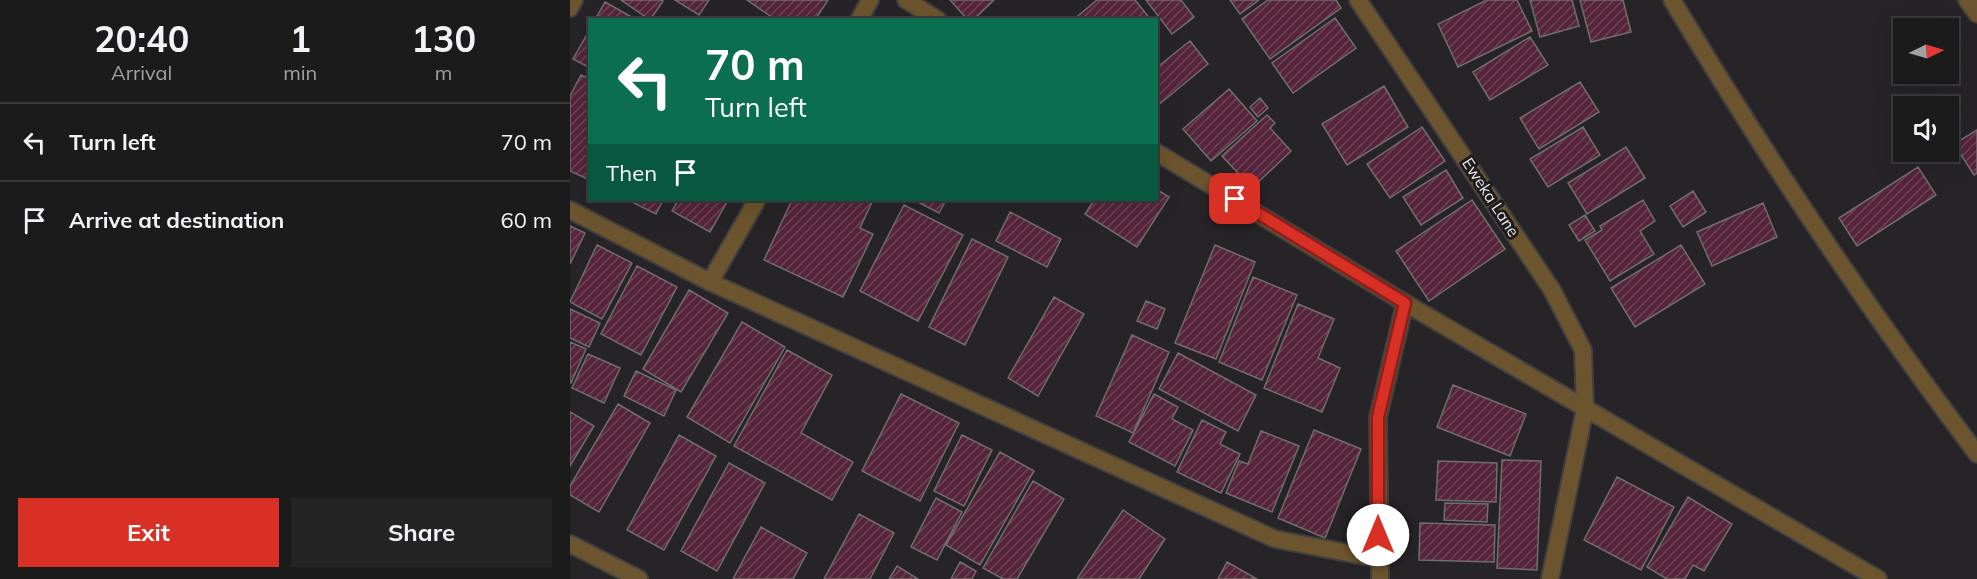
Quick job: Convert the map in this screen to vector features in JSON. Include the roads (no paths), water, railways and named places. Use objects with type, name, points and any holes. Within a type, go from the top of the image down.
[{"type":"street","points":[[570,8],[574,0]]},
{"type":"street","points":[[860,18],[870,0]]},
{"type":"street","points":[[906,0],[935,18]]},
{"type":"street","name":"Eweka Lane","points":[[1358,0],[1552,290],[1583,350],[1585,409],[1550,579]]},
{"type":"street","points":[[1672,0],[1741,116],[1846,273],[1892,341],[1977,454]]},
{"type":"street","points":[[1967,0],[1977,14]]},
{"type":"street","points":[[1158,153],[1405,303],[1878,579]]},
{"type":"street","points":[[710,282],[756,201]]},
{"type":"street","points":[[570,210],[710,282],[1275,539],[1379,559]]},
{"type":"street","points":[[1380,579],[1378,417],[1405,303]]},
{"type":"street","points":[[570,544],[639,579]]}]
